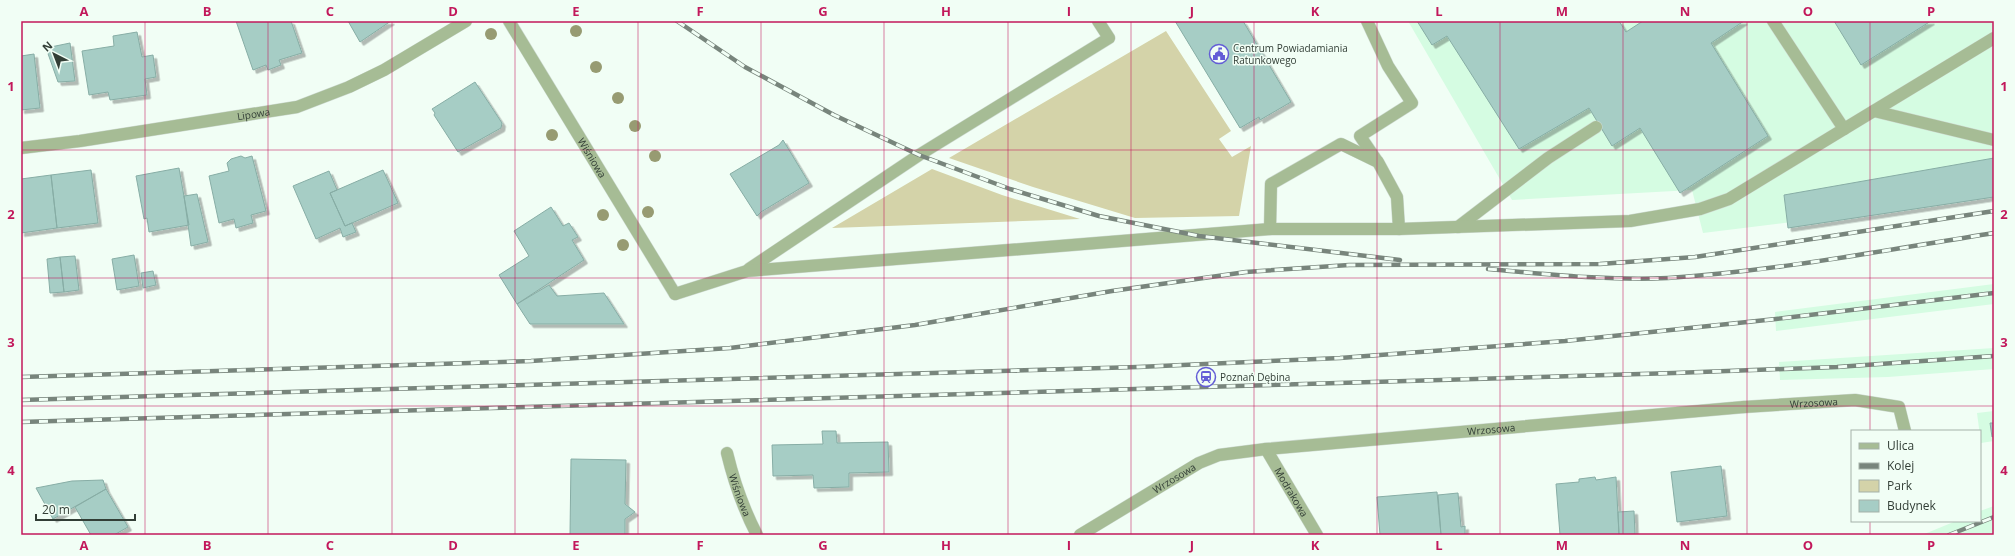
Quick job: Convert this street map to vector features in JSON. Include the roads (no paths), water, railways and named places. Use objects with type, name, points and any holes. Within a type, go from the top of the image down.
[{"type":"street","name":"Lipowa","points":[[21,148],[80,141],[297,107],[349,87],[384,70],[466,21]]},
{"type":"street","name":"Wiśniowa","points":[[508,21],[675,294],[747,271]]},
{"type":"street","points":[[747,271],[919,156],[1109,38],[1098,21]]},
{"type":"street","points":[[1270,229],[1271,184],[1341,144],[1360,136],[1412,103],[1388,66],[1367,21]]},
{"type":"street","points":[[1773,21],[1844,129]]},
{"type":"street","points":[[747,271],[1270,229],[1399,229],[1630,221],[1700,209],[1729,199],[1994,38]]},
{"type":"street","points":[[1874,111],[1994,140]]},
{"type":"street","points":[[1458,227],[1548,158],[1596,127]]},
{"type":"street","points":[[1360,136],[1378,162],[1397,197],[1399,229]]},
{"type":"street","points":[[1341,144],[1378,162]]},
{"type":"street","name":"Wrzosowa","points":[[1080,535],[1199,463],[1219,455],[1266,449],[1744,407],[1855,400],[1899,407],[1905,430]]},
{"type":"street","name":"Modrakowa","points":[[1266,449],[1317,535]]},
{"type":"street","name":"Wiśniowa","points":[[727,452],[735,487],[746,514],[757,535]]},
{"type":"railway","points":[[677,21],[745,67],[834,115],[919,155],[1010,189],[1099,216],[1199,236],[1400,260]]},
{"type":"railway","points":[[21,377],[531,361],[730,348],[915,325],[1112,291],[1246,272],[1349,265],[1600,264],[1695,257],[1994,211]]},
{"type":"railway","points":[[1488,269],[1600,278],[1668,278],[1709,275],[1791,265],[1994,233]]},
{"type":"railway","points":[[21,400],[1138,367],[1340,358],[1565,341],[1776,319],[1994,293]]},
{"type":"railway","points":[[21,422],[1674,373],[1837,367],[1994,356]]},
{"type":"railway","points":[[1949,535],[1994,517]]},
{"type":"place","name":"Centrum Powiadamiania Ratunkowego","points":[[1219,54]]},
{"type":"place","name":"Poznań Dębina","points":[[1206,377]]}]
